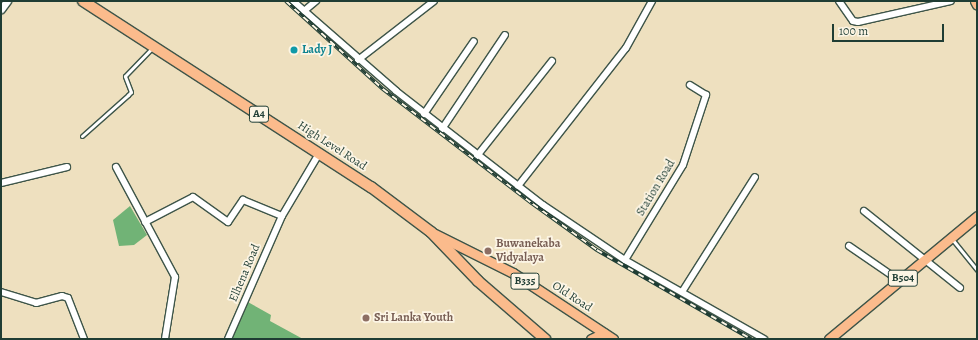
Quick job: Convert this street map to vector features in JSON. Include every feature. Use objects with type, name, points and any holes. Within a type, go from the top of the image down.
[{"type":"highway","name":"High Level Road","points":[[83,1],[152,48],[320,152],[431,232],[478,281],[545,339]]},
{"type":"main road","points":[[975,1],[977,5]]},
{"type":"main road","name":"B504","points":[[829,339],[977,216]]},
{"type":"main road","name":"Old Road","points":[[431,232],[513,273],[613,339]]},
{"type":"main road","points":[[590,339],[604,333]]},
{"type":"street","points":[[1,9],[7,1]]},
{"type":"street","points":[[293,1],[358,60],[442,129],[518,186],[625,260],[764,339]]},
{"type":"street","points":[[304,11],[316,1]]},
{"type":"street","points":[[358,60],[434,1]]},
{"type":"street","points":[[518,186],[626,48],[652,1]]},
{"type":"street","points":[[839,1],[853,21],[858,22],[951,1]]},
{"type":"street","points":[[442,129],[505,35]]},
{"type":"street","points":[[424,114],[474,41]]},
{"type":"street","points":[[477,156],[552,61]]},
{"type":"street","name":"Station Road","points":[[625,260],[683,165],[706,95],[690,85]]},
{"type":"street","name":"Elhena Road","points":[[228,339],[282,216],[320,152]]},
{"type":"street","points":[[116,166],[175,277],[164,339]]},
{"type":"street","points":[[1,183],[67,167]]},
{"type":"street","points":[[682,292],[755,176]]},
{"type":"street","points":[[145,222],[193,198],[228,222],[243,200],[282,216]]},
{"type":"street","points":[[864,211],[926,259],[960,288]]},
{"type":"street","points":[[849,246],[900,281]]},
{"type":"street","points":[[1,292],[36,303],[62,296],[68,298],[84,339]]},
{"type":"lane","points":[[82,136],[131,92],[125,76],[152,48]]},
{"type":"lane","points":[[950,237],[977,270]]},
{"type":"green space","points":[[130,206],[147,235],[134,245],[119,246],[113,220]]},
{"type":"green space","points":[[246,301],[271,315],[270,321],[303,339],[232,339]]},
{"type":"railway","points":[[286,1],[383,89],[533,204],[597,250],[751,339]]},
{"type":"place","name":"Lady J","points":[[294,50]]},
{"type":"place","name":"Buwanekaba Vidyalaya","points":[[488,251]]},
{"type":"place","name":"Sri Lanka Youth","points":[[366,318]]}]
